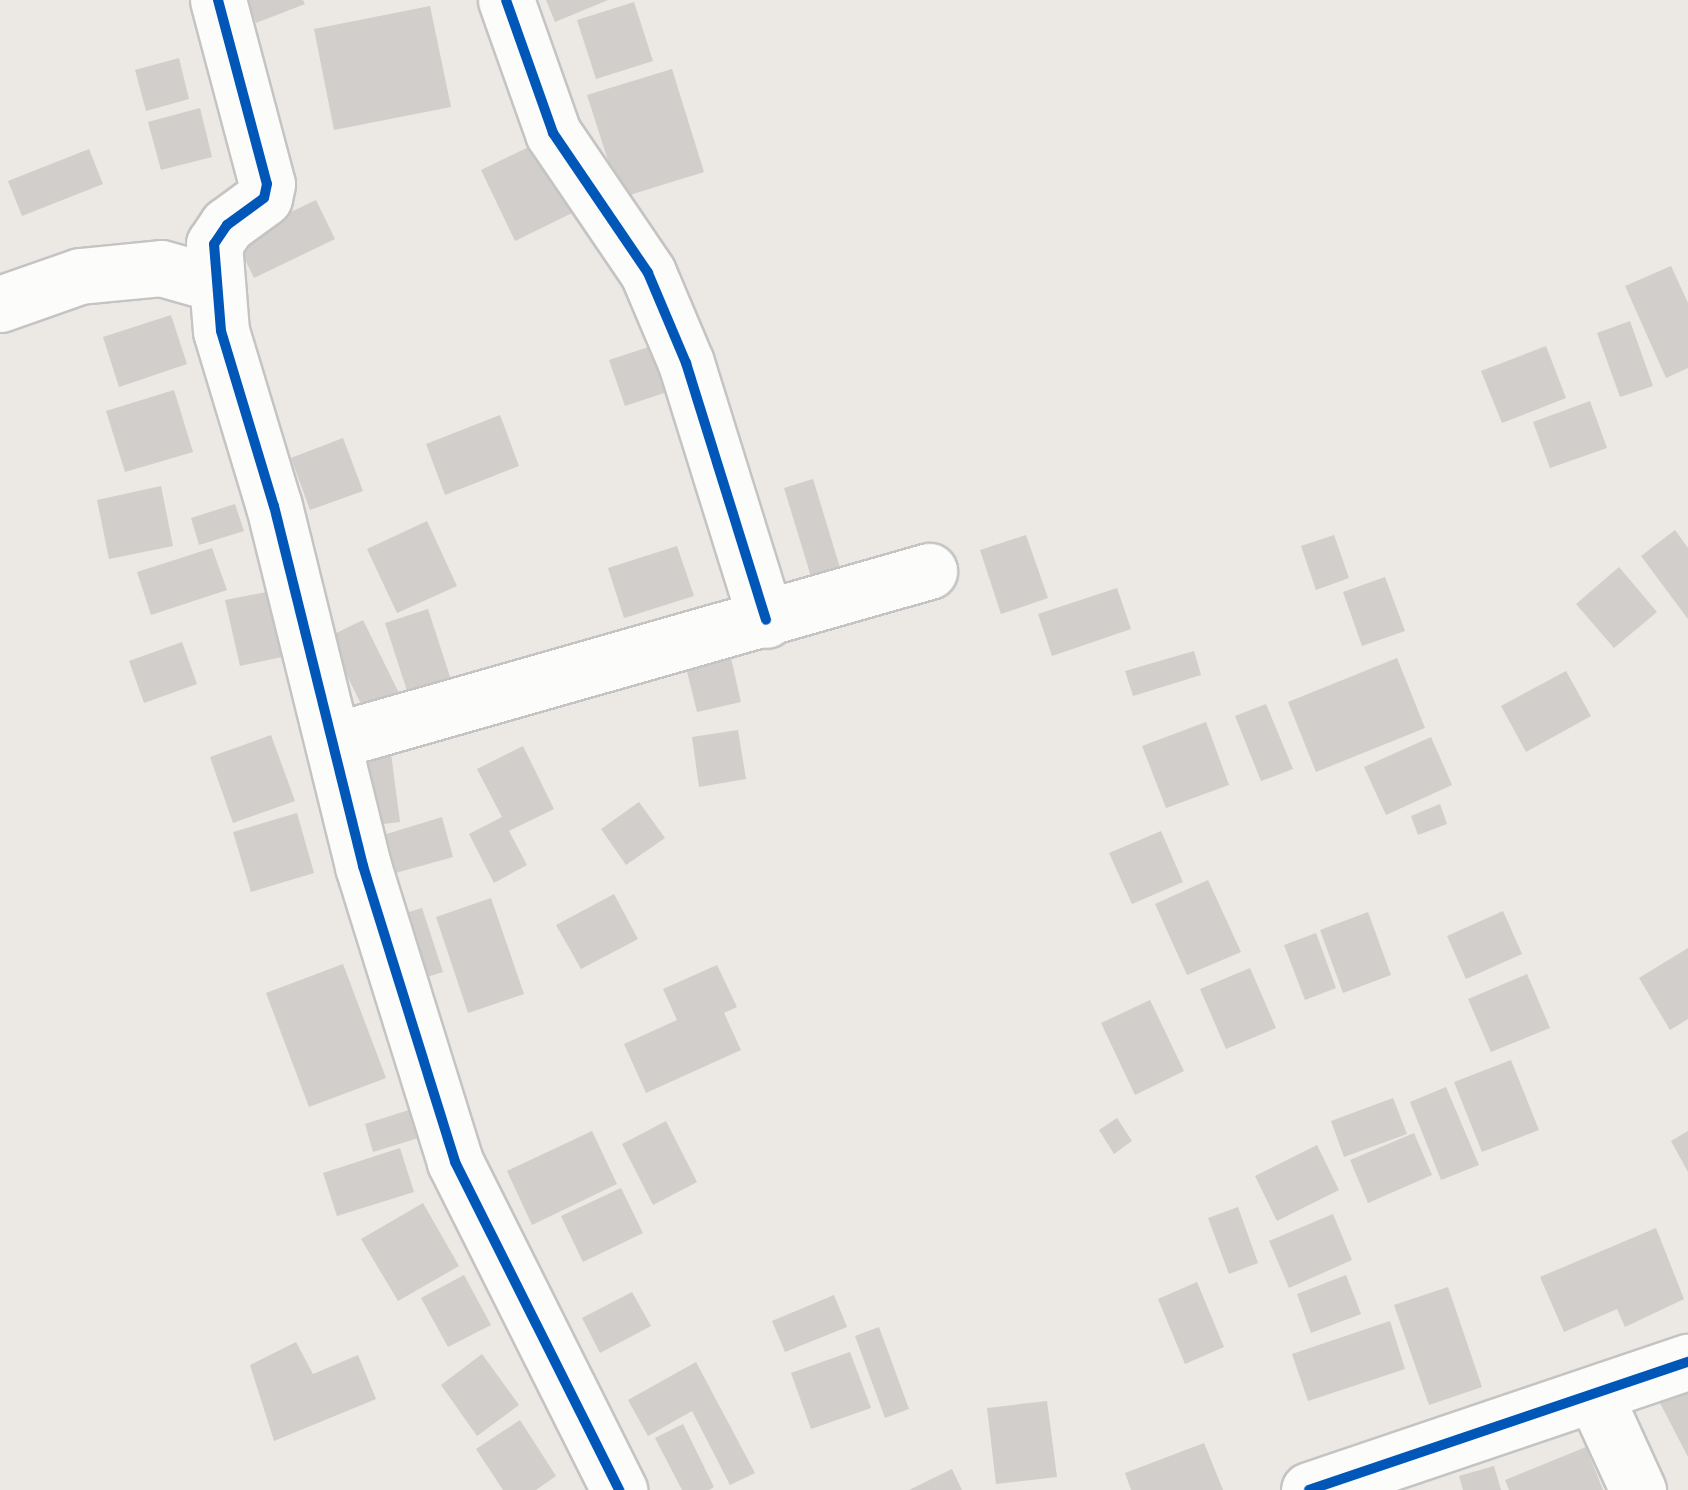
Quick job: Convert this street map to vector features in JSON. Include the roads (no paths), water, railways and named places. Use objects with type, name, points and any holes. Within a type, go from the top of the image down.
[{"type":"street","points":[[218,0],[267,184],[264,198],[227,225],[214,244],[214,283],[221,331],[274,506],[387,954],[455,1162],[619,1490]]},
{"type":"street","points":[[506,0],[553,132],[648,273],[686,363],[766,620]]},
{"type":"street","points":[[0,304],[94,274],[161,268],[214,283]]},
{"type":"street","points":[[333,741],[929,571]]},
{"type":"street","points":[[1309,1490],[1688,1362]]},
{"type":"street","points":[[1594,1394],[1638,1490]]}]
